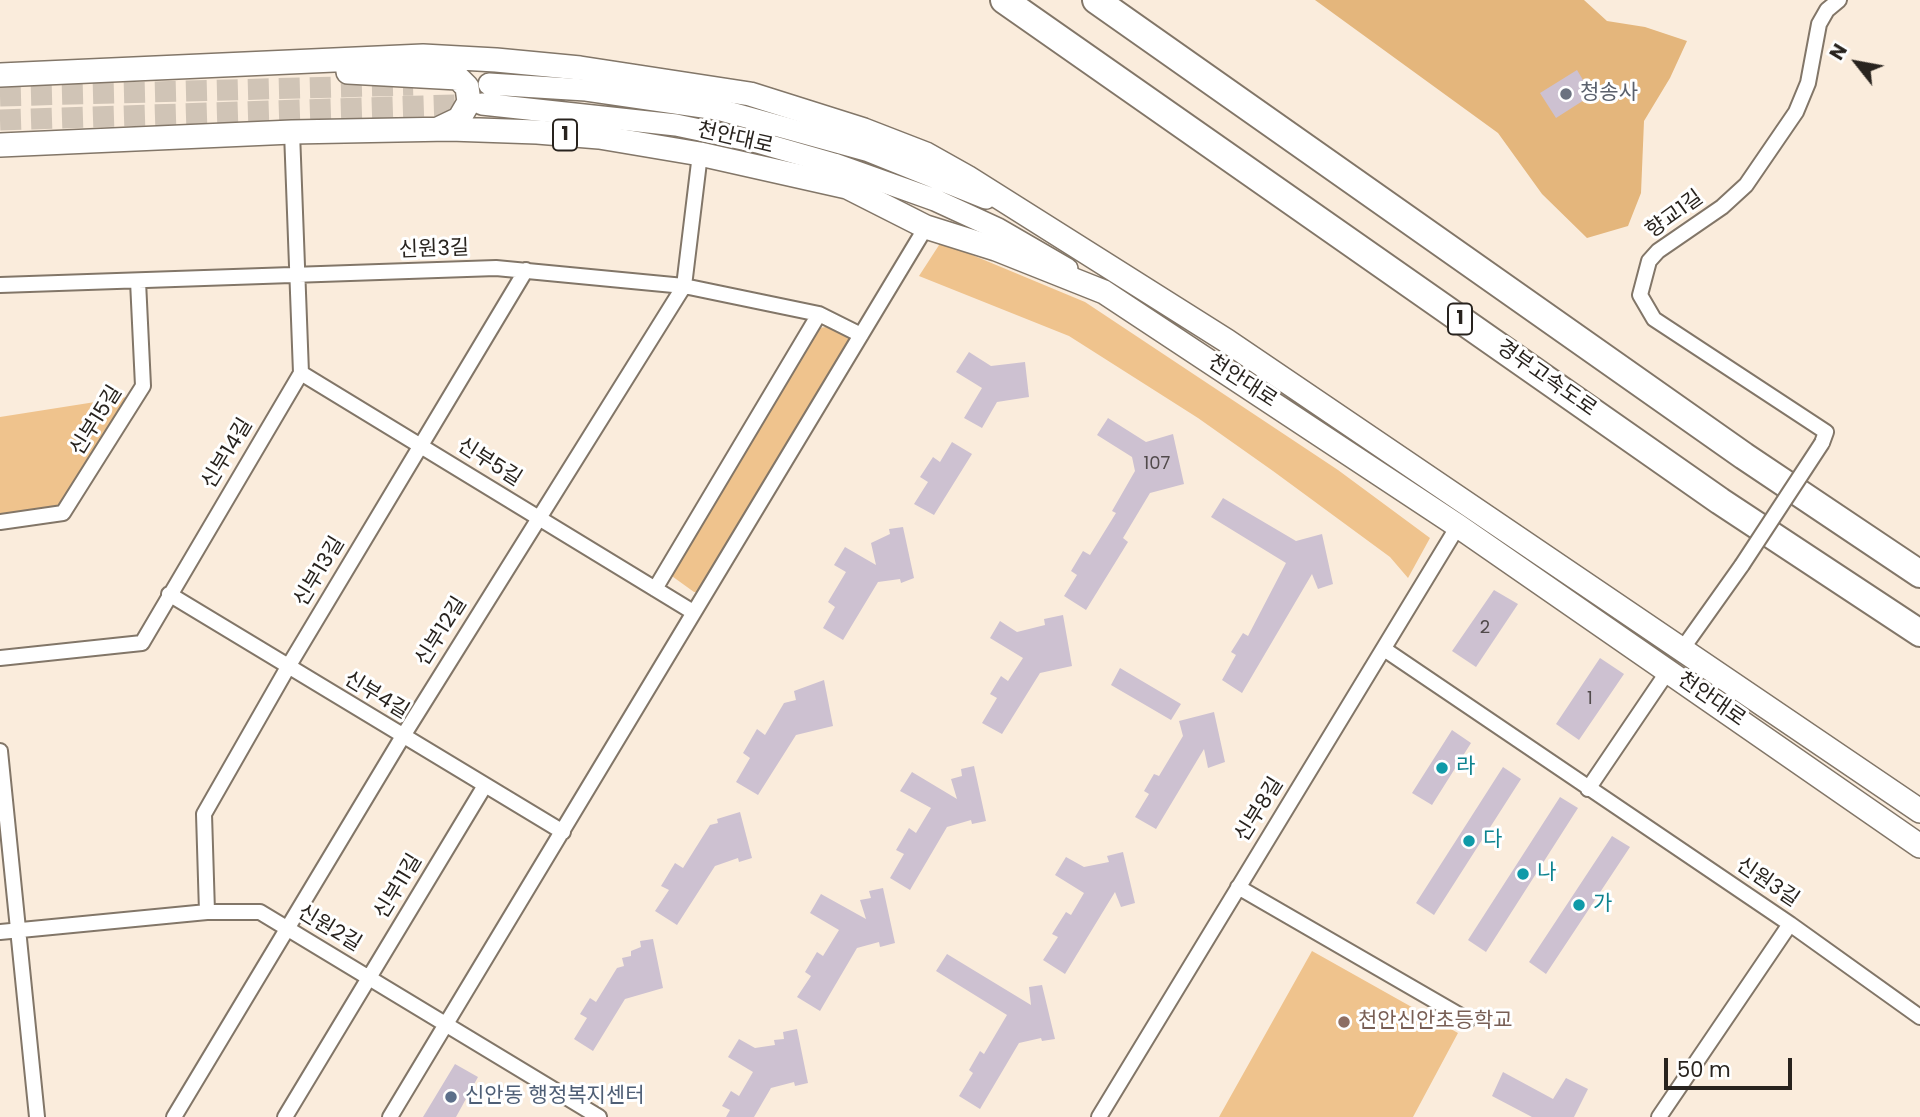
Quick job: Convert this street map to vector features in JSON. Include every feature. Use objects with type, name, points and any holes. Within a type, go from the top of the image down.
[{"type":"highway","name":"경부고속도로","points":[[1004,0],[1720,501],[1920,633]]},
{"type":"highway","name":"1","points":[[1096,0],[1732,449],[1920,574]]},
{"type":"main road","points":[[0,75],[424,56],[580,68],[750,94],[818,114],[926,154],[1070,240]]},
{"type":"main road","points":[[201,65],[457,78],[467,87],[469,102],[459,118],[438,129]]},
{"type":"main road","name":"천안대로","points":[[1920,811],[1256,360],[1070,240],[967,189],[869,152],[778,124],[657,98],[486,94],[676,125],[757,142],[834,164],[935,200],[998,229],[1104,292],[1458,526],[1920,846]]},
{"type":"main road","name":"1","points":[[0,145],[292,132],[438,129],[598,137],[700,154],[847,187],[926,227],[996,249],[1104,292]]},
{"type":"street","name":"향교1길","points":[[1683,648],[1742,565],[1822,443],[1826,432],[1654,319],[1640,295],[1649,261],[1658,250],[1722,207],[1746,185],[1796,112],[1808,83],[1819,24],[1827,10],[1839,0]]},
{"type":"street","points":[[292,132],[301,373]]},
{"type":"street","name":"신부12길","points":[[174,1117],[403,736],[684,286],[700,154]]},
{"type":"street","points":[[390,1117],[926,227]]},
{"type":"street","name":"신원3길","points":[[0,285],[496,268],[684,286],[818,314],[861,335]]},
{"type":"street","name":"신부13길","points":[[207,912],[204,814],[288,667],[526,270]]},
{"type":"street","name":"신부15길","points":[[0,522],[64,513],[143,386],[138,281]]},
{"type":"street","points":[[655,589],[818,314]]},
{"type":"street","name":"신부5길","points":[[301,373],[694,612]]},
{"type":"street","name":"신부14길","points":[[0,658],[142,643],[301,373]]},
{"type":"street","name":"신부8길","points":[[1099,1117],[1458,526]]},
{"type":"street","name":"신부4길","points":[[169,594],[484,787],[563,832]]},
{"type":"street","name":"신원3길","points":[[1384,649],[1790,924],[1920,1017]]},
{"type":"street","points":[[1588,789],[1668,671]]},
{"type":"street","points":[[0,751],[37,1117]]},
{"type":"street","name":"신부11길","points":[[285,1117],[484,787]]},
{"type":"street","points":[[1238,887],[1468,1020]]},
{"type":"street","name":"신원2길","points":[[0,932],[207,912],[260,912],[599,1117]]},
{"type":"street","points":[[1659,1117],[1790,924]]},
{"type":"shaded area","points":[[1315,0],[1584,0],[1607,21],[1645,27],[1687,41],[1670,78],[1644,121],[1641,193],[1628,226],[1587,238],[1542,194],[1498,133]]},
{"type":"shaded area","points":[[941,242],[1085,302],[1338,470],[1430,538],[1408,578],[1390,557],[1273,471],[1198,418],[1069,336],[919,276]]},
{"type":"shaded area","points":[[826,327],[848,333],[852,339],[700,592],[694,592],[669,574],[818,328]]},
{"type":"shaded area","points":[[127,397],[60,506],[0,516],[0,417]]},
{"type":"shaded area","points":[[1312,951],[1458,1033],[1413,1117],[1219,1117]]},
{"type":"building","name":"청송사","points":[[1577,70],[1592,95],[1556,118],[1540,93]]},
{"type":"building","points":[[969,352],[991,366],[1025,362],[1029,397],[997,402],[982,428],[964,418],[982,388],[956,372]]},
{"type":"building","points":[[1108,418],[1146,442],[1173,434],[1184,484],[1150,493],[1123,538],[1128,542],[1086,610],[1064,596],[1077,575],[1071,571],[1083,551],[1090,555],[1116,513],[1112,511],[1135,471],[1132,457],[1097,435]]},
{"type":"building","points":[[952,442],[972,454],[934,515],[914,504],[928,482],[920,477],[933,457],[940,462]]},
{"type":"building","points":[[1223,498],[1296,541],[1322,534],[1333,584],[1318,589],[1312,574],[1242,693],[1222,680],[1236,655],[1231,652],[1243,633],[1248,636],[1286,563],[1211,517]]},
{"type":"building","points":[[903,527],[914,578],[901,583],[900,579],[878,582],[843,640],[823,628],[835,607],[828,602],[846,572],[834,565],[845,547],[876,565],[871,543],[890,534],[889,529]]},
{"type":"building","points":[[1494,590],[1518,604],[1476,667],[1452,651]]},
{"type":"building","points":[[1063,615],[1072,666],[1040,673],[1002,734],[982,723],[997,698],[990,694],[1001,676],[1008,681],[1023,658],[990,638],[1000,621],[1017,632],[1045,625],[1044,619]]},
{"type":"building","points":[[1600,658],[1624,674],[1579,740],[1556,724]]},
{"type":"building","points":[[1120,668],[1181,704],[1171,720],[1111,685]]},
{"type":"building","points":[[824,680],[833,726],[796,735],[758,795],[736,782],[750,758],[743,753],[757,729],[765,735],[784,703],[796,700],[794,691]]},
{"type":"building","points":[[1214,712],[1225,762],[1208,768],[1204,749],[1156,829],[1135,817],[1149,794],[1144,791],[1154,774],[1159,776],[1183,736],[1179,721]]},
{"type":"building","name":"라","points":[[1452,730],[1471,743],[1432,805],[1412,793]]},
{"type":"building","points":[[974,766],[986,821],[972,824],[971,820],[947,827],[910,890],[890,878],[904,854],[896,850],[909,828],[916,833],[931,808],[900,791],[912,772],[957,799],[951,779],[962,776],[961,769]]},
{"type":"building","name":"다","points":[[1503,767],[1521,779],[1434,915],[1416,903]]},
{"type":"building","name":"나","points":[[1560,797],[1578,808],[1486,952],[1468,940]]},
{"type":"building","points":[[740,812],[752,858],[739,862],[738,858],[715,866],[677,925],[655,911],[669,890],[661,886],[675,863],[683,868],[710,825],[718,823],[717,819]]},
{"type":"building","name":"가","points":[[1612,836],[1630,847],[1546,974],[1529,962]]},
{"type":"building","points":[[1123,852],[1135,903],[1121,907],[1115,892],[1065,974],[1043,960],[1058,937],[1052,934],[1066,912],[1071,915],[1084,893],[1055,875],[1066,857],[1084,867],[1109,862],[1107,856]]},
{"type":"building","points":[[883,888],[895,943],[880,947],[879,942],[857,948],[820,1011],[797,997],[811,976],[805,972],[817,952],[823,956],[839,930],[810,913],[821,894],[866,919],[860,900],[871,898],[869,891]]},
{"type":"building","points":[[653,939],[663,988],[625,999],[593,1051],[574,1039],[587,1018],[580,1014],[590,998],[596,1002],[617,968],[624,966],[622,958],[631,956],[631,951],[641,947],[640,941]]},
{"type":"building","points":[[947,954],[1031,1005],[1029,987],[1042,985],[1055,1039],[1042,1041],[1041,1038],[1019,1043],[980,1109],[959,1096],[973,1073],[969,1070],[980,1051],[984,1054],[1007,1015],[936,971]]},
{"type":"building","points":[[797,1029],[808,1083],[795,1086],[794,1082],[771,1088],[754,1117],[726,1117],[730,1110],[722,1106],[731,1091],[739,1096],[753,1072],[728,1057],[739,1039],[755,1048],[775,1045],[774,1040],[784,1039],[783,1032]]},
{"type":"building","name":"신안동 행정복지센터","points":[[455,1064],[478,1077],[456,1117],[423,1117]]},
{"type":"building","points":[[1503,1072],[1553,1099],[1566,1078],[1588,1089],[1574,1117],[1532,1117],[1492,1096]]},
{"type":"tunnel","points":[[0,96],[413,85]]},
{"type":"tunnel","points":[[0,120],[481,104]]},
{"type":"place","name":"청송사","points":[[1566,94]]},
{"type":"place","name":"라","points":[[1442,768]]},
{"type":"place","name":"다","points":[[1469,841]]},
{"type":"place","name":"나","points":[[1523,874]]},
{"type":"place","name":"가","points":[[1579,905]]},
{"type":"place","name":"천안신안초등학교","points":[[1344,1022]]},
{"type":"place","name":"신안동 행정복지센터","points":[[451,1097]]}]
